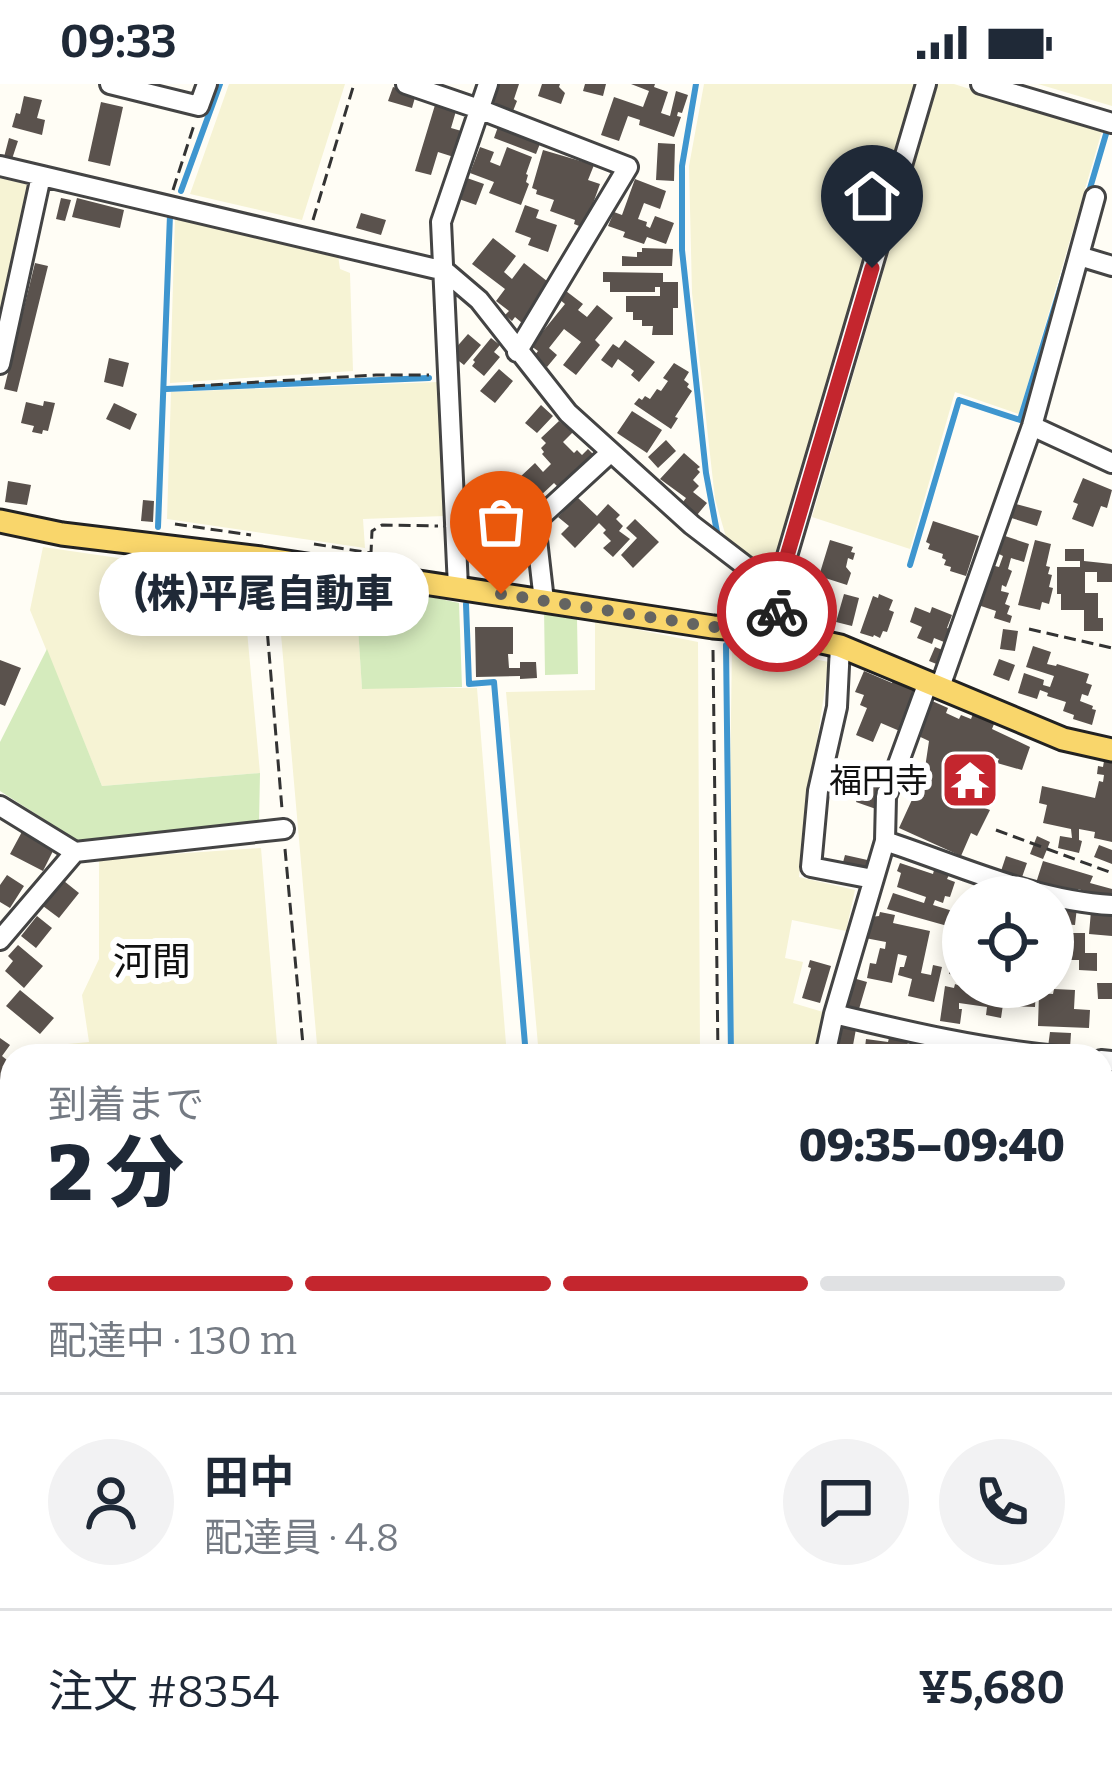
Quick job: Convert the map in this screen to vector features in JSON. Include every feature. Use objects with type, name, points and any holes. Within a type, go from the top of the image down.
[{"type":"main road","points":[[0,521],[62,534],[261,547],[458,587],[713,627],[776,632],[840,646],[1063,739],[1112,750]]},
{"type":"street","points":[[110,84],[199,106],[207,84]]},
{"type":"street","points":[[406,84],[628,166],[517,352]]},
{"type":"street","points":[[458,587],[441,222],[488,84]]},
{"type":"street","points":[[776,632],[777,590],[926,84]]},
{"type":"street","points":[[981,84],[1112,123]]},
{"type":"street","points":[[0,166],[445,271],[479,300],[568,413],[715,544],[777,590]]},
{"type":"street","points":[[0,364],[41,176]]},
{"type":"street","points":[[828,1044],[885,841],[886,797],[934,685],[1032,426],[1095,197]]},
{"type":"street","points":[[1079,256],[1112,266]]},
{"type":"street","points":[[1032,426],[1112,464]]},
{"type":"street","points":[[455,526],[535,522],[610,452]]},
{"type":"street","points":[[535,522],[544,601]]},
{"type":"street","points":[[840,646],[837,707],[818,791],[811,867],[873,879]]},
{"type":"street","points":[[0,806],[75,852],[284,830]]},
{"type":"street","points":[[885,841],[1026,889],[1112,905]]},
{"type":"street","points":[[0,940],[75,852]]},
{"type":"street","points":[[834,1014],[925,1044]]},
{"type":"path","points":[[308,238],[354,84]]},
{"type":"path","points":[[168,206],[199,106]]},
{"type":"path","points":[[194,386],[448,375]]},
{"type":"path","points":[[175,524],[261,547],[303,1044]]},
{"type":"path","points":[[306,543],[371,553],[372,531],[382,525],[455,526]]},
{"type":"path","points":[[713,627],[718,1044]]},
{"type":"path","points":[[1029,629],[1112,648]]},
{"type":"path","points":[[996,830],[1112,873]]},
{"type":"shaded area","points":[[229,84],[345,84],[302,220],[190,194]]},
{"type":"shaded area","points":[[704,84],[915,84],[774,570],[768,566],[765,573],[726,537],[715,499],[692,293],[689,166]]},
{"type":"shaded area","points":[[938,84],[954,84],[1102,131],[1019,414],[955,392],[910,549],[812,517]]},
{"type":"shaded area","points":[[1038,84],[1112,84],[1112,106]]},
{"type":"shaded area","points":[[0,178],[30,185],[0,310]]},
{"type":"shaded area","points":[[175,218],[338,255],[340,269],[350,273],[353,371],[170,383]]},
{"type":"shaded area","points":[[438,382],[445,516],[363,519],[365,548],[167,519],[171,392]]},
{"type":"shaded area","points":[[43,547],[242,576],[260,773],[102,786],[30,610]]},
{"type":"shaded area","points":[[275,566],[355,581],[362,688],[477,688],[506,1044],[317,1044]]},
{"type":"shaded area","points":[[595,621],[698,642],[700,1044],[538,1044],[506,692],[595,690]]},
{"type":"shaded area","points":[[732,644],[829,662],[799,877],[855,890],[846,931],[792,920],[785,958],[803,962],[793,1003],[823,1012],[816,1044],[734,1044]]},
{"type":"shaded area","points":[[261,848],[277,1044],[68,1044],[89,1042],[82,995],[99,959],[99,859]]},
{"type":"green space","points":[[355,581],[459,603],[462,687],[362,689]]},
{"type":"green space","points":[[544,608],[577,618],[578,674],[545,675]]},
{"type":"green space","points":[[47,649],[102,786],[260,773],[259,824],[78,841],[0,791],[0,742]]},
{"type":"building","points":[[498,84],[519,84],[513,111],[491,103]]},
{"type":"building","points":[[542,84],[560,84],[565,93],[561,104],[538,96]]},
{"type":"building","points":[[585,84],[606,84],[603,96],[583,91]]},
{"type":"building","points":[[631,84],[655,84],[668,92],[661,113],[670,116],[676,91],[688,95],[682,113],[678,112],[681,117],[674,137],[639,125],[640,120],[628,116],[619,141],[601,135],[614,97],[643,107],[649,91]]},
{"type":"building","points":[[393,87],[416,94],[412,108],[388,101]]},
{"type":"building","points":[[24,96],[42,100],[37,118],[45,120],[42,135],[12,127]]},
{"type":"building","points":[[101,102],[123,107],[110,166],[88,161]]},
{"type":"building","points":[[435,105],[456,111],[451,128],[465,132],[457,158],[438,152],[431,175],[415,171]]},
{"type":"building","points":[[499,124],[541,141],[536,154],[494,138]]},
{"type":"building","points":[[9,138],[18,141],[12,159],[4,157]]},
{"type":"building","points":[[658,143],[675,144],[674,181],[656,180]]},
{"type":"building","points":[[480,147],[494,152],[490,162],[500,166],[507,147],[532,157],[521,205],[489,193],[494,182],[470,173]]},
{"type":"building","points":[[543,150],[594,165],[588,180],[600,184],[587,229],[550,211],[554,200],[532,188]]},
{"type":"building","points":[[467,178],[484,184],[476,205],[459,199]]},
{"type":"building","points":[[635,179],[666,191],[660,209],[644,203],[638,219],[650,228],[655,216],[674,223],[666,244],[647,237],[644,244],[608,226],[614,212],[622,215]]},
{"type":"building","points":[[61,198],[71,200],[65,221],[56,219]]},
{"type":"building","points":[[77,198],[124,210],[120,228],[72,217]]},
{"type":"building","points":[[525,205],[539,210],[536,218],[557,225],[548,252],[528,245],[531,238],[515,232]]},
{"type":"building","points":[[361,213],[386,220],[381,235],[356,228]]},
{"type":"building","points":[[493,238],[516,256],[504,272],[512,279],[524,263],[552,285],[522,323],[515,317],[512,321],[505,315],[509,311],[496,301],[505,289],[472,264]]},
{"type":"building","points":[[642,248],[673,249],[672,266],[622,266],[622,256],[637,257]]},
{"type":"building","points":[[35,263],[48,266],[17,392],[4,389]]},
{"type":"building","points":[[603,272],[663,273],[663,282],[678,282],[673,335],[652,335],[653,326],[642,326],[642,320],[633,320],[633,312],[626,312],[626,296],[660,296],[660,287],[655,292],[610,292]]},
{"type":"building","points":[[566,291],[583,304],[578,310],[587,317],[597,305],[613,318],[595,340],[600,345],[576,375],[563,365],[581,342],[564,329],[549,348],[557,355],[547,367],[534,356],[538,351],[531,346],[565,304],[559,299]]},
{"type":"building","points":[[468,334],[481,345],[464,365],[455,358],[454,350]]},
{"type":"building","points":[[491,338],[500,345],[494,352],[500,357],[484,376],[472,366],[473,360]]},
{"type":"building","points":[[625,340],[655,362],[639,382],[631,375],[634,371],[618,359],[612,368],[601,360],[613,344],[619,348]]},
{"type":"building","points":[[109,358],[129,363],[123,387],[104,382]]},
{"type":"building","points":[[674,363],[689,372],[684,380],[692,391],[671,429],[634,404],[661,391],[668,381],[663,378]]},
{"type":"building","points":[[499,369],[513,381],[495,403],[480,391]]},
{"type":"building","points":[[44,401],[55,403],[48,431],[32,432],[34,426],[21,423],[26,402],[43,406]]},
{"type":"building","points":[[114,403],[137,414],[130,430],[106,419]]},
{"type":"building","points":[[541,405],[553,416],[537,433],[525,423]]},
{"type":"building","points":[[632,411],[662,430],[647,453],[617,433]]},
{"type":"building","points":[[559,421],[573,432],[563,442],[574,453],[577,450],[582,455],[588,449],[596,457],[561,490],[554,483],[538,498],[519,478],[535,463],[543,472],[551,464],[542,454],[546,443],[541,438]]},
{"type":"building","points":[[666,440],[676,451],[658,468],[648,457]]},
{"type":"building","points":[[684,453],[700,467],[693,480],[699,486],[693,492],[707,503],[697,515],[683,502],[686,498],[660,479]]},
{"type":"building","points":[[501,476],[514,484],[507,494],[494,485]]},
{"type":"building","points":[[1083,478],[1112,490],[1107,508],[1101,506],[1093,527],[1072,519]]},
{"type":"building","points":[[8,481],[31,485],[27,505],[5,502]]},
{"type":"building","points":[[491,488],[504,498],[491,515],[478,506]]},
{"type":"building","points":[[577,497],[597,516],[608,504],[620,515],[616,519],[623,526],[619,531],[630,539],[613,557],[603,548],[611,541],[599,523],[575,548],[561,534],[569,526],[558,517],[565,510],[561,507]]},
{"type":"building","points":[[143,500],[154,501],[153,522],[141,521]]},
{"type":"building","points":[[1012,503],[1042,511],[1037,526],[1008,517]]},
{"type":"building","points":[[635,519],[659,542],[633,568],[621,555],[637,538],[626,528]]},
{"type":"building","points":[[933,521],[979,536],[966,576],[950,571],[943,554],[928,549]]},
{"type":"building","points":[[532,531],[534,563],[511,564],[509,533]]},
{"type":"building","points":[[1002,535],[1029,544],[1024,562],[1011,558],[1008,569],[1012,571],[1006,587],[1002,585],[1001,591],[1009,593],[1005,604],[1010,606],[1010,623],[978,605],[1003,556],[997,553]]},
{"type":"building","points":[[499,537],[501,564],[474,565],[473,538]]},
{"type":"building","points":[[830,540],[853,547],[853,560],[848,558],[846,567],[851,573],[847,585],[819,576]]},
{"type":"building","points":[[1035,540],[1051,544],[1046,566],[1053,588],[1049,604],[1042,602],[1040,610],[1018,605]]},
{"type":"building","points":[[1065,549],[1084,549],[1084,561],[1112,564],[1112,582],[1097,582],[1097,572],[1085,572],[1085,593],[1098,593],[1103,631],[1084,631],[1084,610],[1061,610],[1057,567],[1080,567],[1080,561],[1065,561]]},
{"type":"building","points":[[730,586],[746,587],[745,614],[729,613]]},
{"type":"building","points":[[844,594],[859,598],[852,626],[836,622]]},
{"type":"building","points":[[873,596],[893,600],[889,610],[894,612],[880,638],[860,633]]},
{"type":"building","points":[[915,607],[952,615],[947,628],[954,631],[949,644],[917,638],[922,627],[910,622]]},
{"type":"building","points":[[475,627],[513,627],[509,668],[536,662],[537,678],[476,677]]},
{"type":"building","points":[[1003,629],[1018,631],[1015,651],[1000,649]]},
{"type":"building","points":[[1033,646],[1051,652],[1047,664],[1089,674],[1086,683],[1092,685],[1080,701],[1096,710],[1092,725],[1073,719],[1074,715],[1063,711],[1066,702],[1048,693],[1040,690],[1037,699],[1018,693],[1024,673],[1050,687],[1054,676],[1026,667]]},
{"type":"building","points":[[935,647],[945,651],[939,665],[929,661]]},
{"type":"building","points":[[999,659],[1015,665],[1009,681],[993,675]]},
{"type":"building","points":[[0,660],[21,668],[5,706],[0,704]]},
{"type":"building","points":[[864,671],[920,689],[902,732],[881,723],[873,742],[856,735],[867,708],[860,705],[864,695],[855,692]]},
{"type":"building","points":[[930,700],[959,719],[961,715],[971,719],[973,714],[1030,747],[1022,770],[997,763],[999,759],[989,755],[984,766],[990,768],[984,781],[979,778],[976,784],[990,790],[982,807],[990,810],[977,836],[971,833],[961,856],[899,828],[922,778],[917,775],[921,766],[925,768],[929,741],[914,734]]},
{"type":"building","points":[[1104,761],[1112,763],[1112,842],[1079,829],[1079,853],[1058,848],[1060,836],[1072,838],[1071,829],[1043,823],[1047,805],[1039,803],[1042,786],[1095,798],[1104,775],[1097,774],[1098,766],[1103,767]]},
{"type":"building","points":[[866,776],[886,783],[876,809],[856,802]]},
{"type":"building","points":[[24,828],[56,845],[43,871],[10,854]]},
{"type":"building","points":[[1037,836],[1050,842],[1043,859],[1030,854]]},
{"type":"building","points":[[1099,845],[1112,850],[1112,864],[1094,857]]},
{"type":"building","points":[[845,855],[872,861],[869,873],[842,866]]},
{"type":"building","points":[[1006,856],[1027,863],[1022,876],[1000,874]]},
{"type":"building","points":[[1043,861],[1093,876],[1090,883],[1112,889],[1112,899],[1078,889],[1074,894],[1074,876],[1038,876]]},
{"type":"building","points":[[900,863],[949,875],[942,876],[942,903],[935,900],[933,905],[942,908],[942,924],[887,909],[893,893],[924,903],[926,897],[897,887],[901,873],[897,871]]},
{"type":"building","points":[[7,875],[24,886],[10,908],[0,902],[0,885]]},
{"type":"building","points":[[64,881],[79,893],[59,918],[43,906]]},
{"type":"building","points":[[1091,911],[1112,913],[1112,936],[1089,934]]},
{"type":"building","points":[[880,912],[895,915],[893,923],[930,931],[921,973],[931,975],[933,965],[942,967],[934,1002],[908,996],[912,979],[898,975],[907,956],[898,954],[892,983],[867,978],[870,963],[876,964],[880,948],[885,949],[886,942],[865,938],[870,917]]},
{"type":"building","points":[[37,916],[52,928],[36,948],[21,936]]},
{"type":"building","points":[[1074,933],[1085,933],[1085,953],[1097,953],[1097,971],[1079,970],[1079,960],[1074,960]]},
{"type":"building","points":[[18,945],[43,966],[24,988],[5,971],[13,961],[8,956]]},
{"type":"building","points":[[810,960],[831,966],[820,1003],[802,998]]},
{"type":"building","points":[[853,978],[867,982],[859,1009],[846,1005]]},
{"type":"building","points":[[1097,983],[1112,983],[1112,999],[1098,999]]},
{"type":"building","points":[[20,990],[54,1018],[40,1034],[6,1006]]},
{"type":"building","points":[[1074,990],[1075,990],[1074,1009],[1090,1010],[1089,1028],[1038,1026],[1039,1008],[1074,1008]]},
{"type":"building","points":[[942,1007],[962,1009],[960,1024],[940,1021]]},
{"type":"building","points":[[987,1008],[1002,1008],[1001,1018],[986,1015]]},
{"type":"building","points":[[836,1025],[856,1029],[853,1044],[833,1044]]},
{"type":"building","points":[[1050,1032],[1071,1033],[1070,1044],[1048,1044]]},
{"type":"building","points":[[889,1038],[908,1041],[865,1044],[866,1039],[888,1042]]},
{"type":"waterway","points":[[181,191],[220,84]]},
{"type":"waterway","points":[[696,84],[682,166],[682,250],[706,473],[717,532]]},
{"type":"waterway","points":[[1088,195],[1106,134]]},
{"type":"waterway","points":[[158,527],[170,215]]},
{"type":"waterway","points":[[910,565],[959,400],[1020,420],[1069,260]]},
{"type":"waterway","points":[[166,389],[429,378]]},
{"type":"waterway","points":[[466,604],[469,684],[494,682],[525,1044]]},
{"type":"waterway","points":[[726,645],[731,1044]]},
{"type":"way so far","points":[[501,594],[713,627],[776,632],[777,612]]},
{"type":"place","name":"(株)平尾自動車","points":[[501,594]]},
{"type":"place","name":"福円寺","points":[[970,780]]},
{"type":"district","name":"河間","points":[[152,961]]},
{"type":"route","points":[[777,612],[777,590],[872,268]]}]
